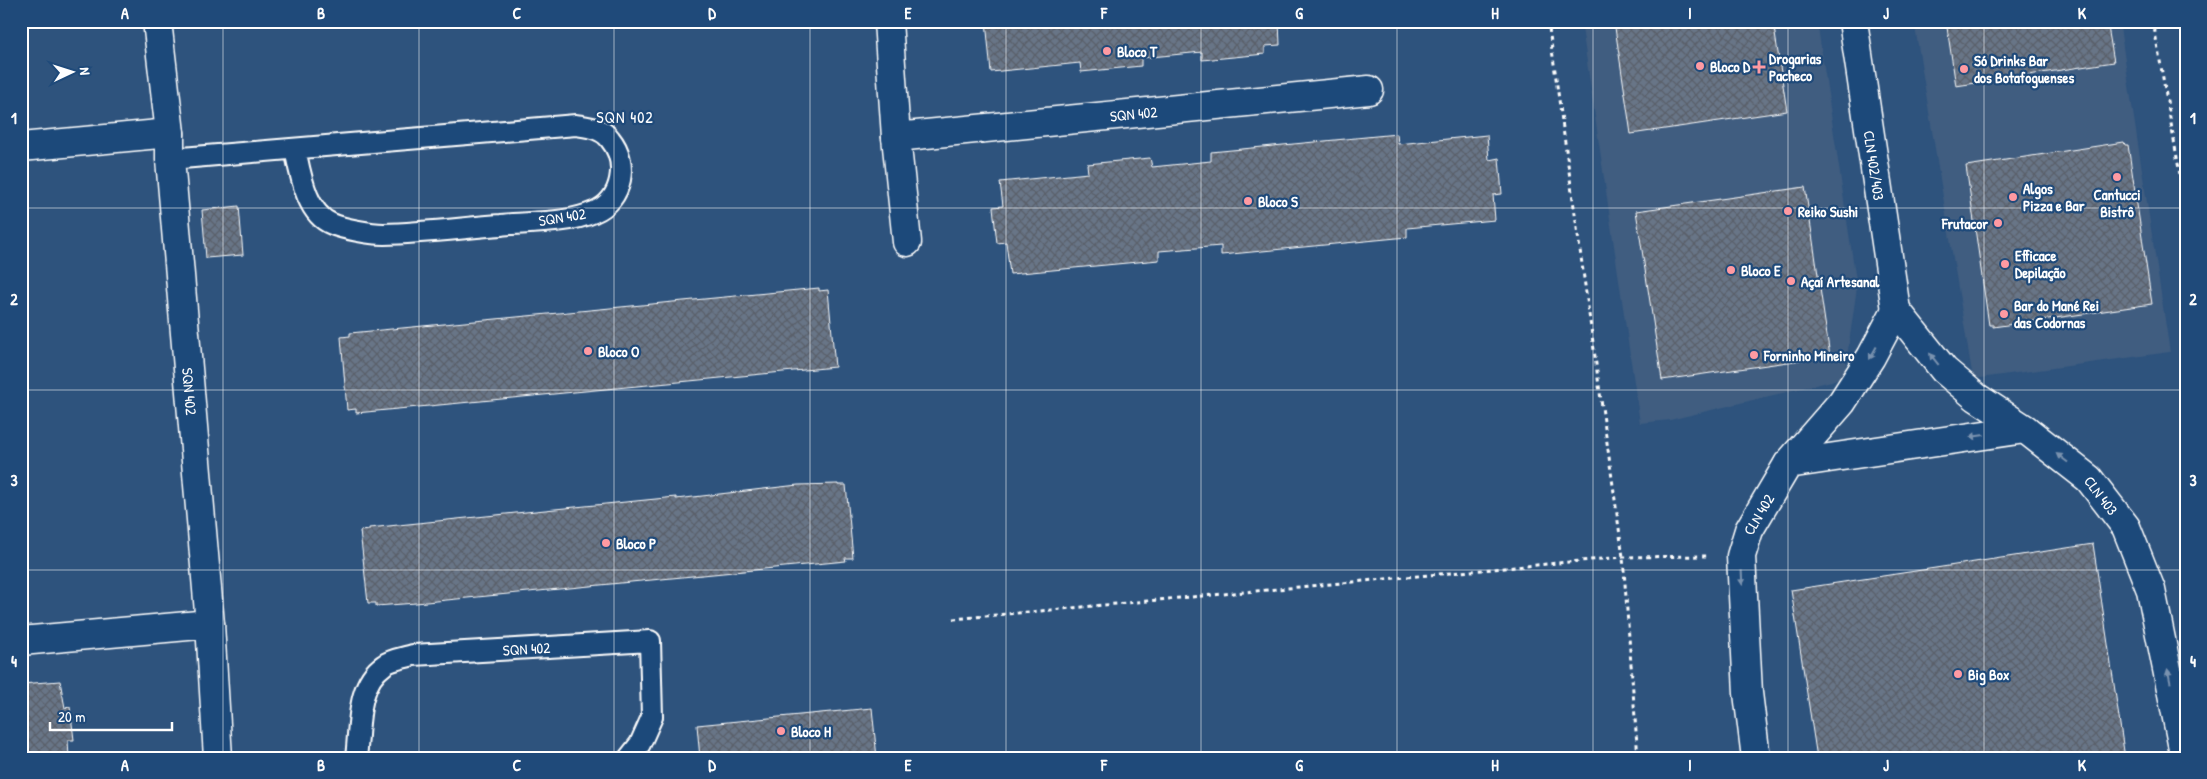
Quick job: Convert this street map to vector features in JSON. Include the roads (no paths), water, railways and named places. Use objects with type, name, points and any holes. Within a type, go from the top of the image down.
[{"type":"street","name":"SQN 402","points":[[157,21],[170,133],[170,160],[210,624],[218,758]]},
{"type":"street","points":[[888,21],[896,137],[907,242]]},
{"type":"street","name":"CLN 402/403","points":[[1853,21],[1896,310]]},
{"type":"street","name":"SQN 402","points":[[896,137],[1369,90]]},
{"type":"street","points":[[21,147],[170,133]]},
{"type":"street","name":"CLN 403","points":[[1896,310],[1944,370],[1976,397],[2025,429],[2089,478],[2126,527],[2151,590],[2185,758]]},
{"type":"street","name":"CLN 402","points":[[1756,758],[1748,693],[1741,556],[1748,530],[1788,464],[1842,402],[1871,357],[1896,310]]},
{"type":"street","points":[[1788,464],[2025,429]]},
{"type":"street","points":[[21,640],[210,624]]},
{"type":"lane","name":"SQN 402","points":[[170,160],[295,149],[576,125],[596,128],[610,138],[620,160],[622,180],[611,200],[595,212],[561,220],[382,234],[330,224],[314,208],[304,189],[295,149]]},
{"type":"lane","name":"SQN 402","points":[[356,758],[363,694],[370,676],[385,663],[413,655],[650,641],[652,717],[640,744],[629,758]]},
{"type":"place","name":"Bloco T","points":[[1107,51]]},
{"type":"place","name":"Bloco D","points":[[1700,66]]},
{"type":"place","name":"Drogarias Pacheco","points":[[1759,67]]},
{"type":"place","name":"Só Drinks Bar dos Botafoguenses","points":[[1964,69]]},
{"type":"place","name":"Cantucci Bistrô","points":[[2117,177]]},
{"type":"place","name":"Algos Pizza e Bar","points":[[2013,197]]},
{"type":"place","name":"Bloco S","points":[[1248,201]]},
{"type":"place","name":"Reiko Sushi","points":[[1788,211]]},
{"type":"place","name":"Frutacor","points":[[1998,223]]},
{"type":"place","name":"Efficace Depilação","points":[[2005,264]]},
{"type":"place","name":"Bloco E","points":[[1731,270]]},
{"type":"place","name":"Açaí Artesanal","points":[[1791,281]]},
{"type":"place","name":"Bar do Mané Rei das Codornas","points":[[2004,314]]},
{"type":"place","name":"Bloco O","points":[[588,351]]},
{"type":"place","name":"Forninho Mineiro","points":[[1754,355]]},
{"type":"place","name":"Bloco P","points":[[606,543]]},
{"type":"place","name":"Big Box","points":[[1958,674]]},
{"type":"place","name":"Bloco H","points":[[781,731]]},
{"type":"district","name":"SQN 402","points":[[625,117]]}]
